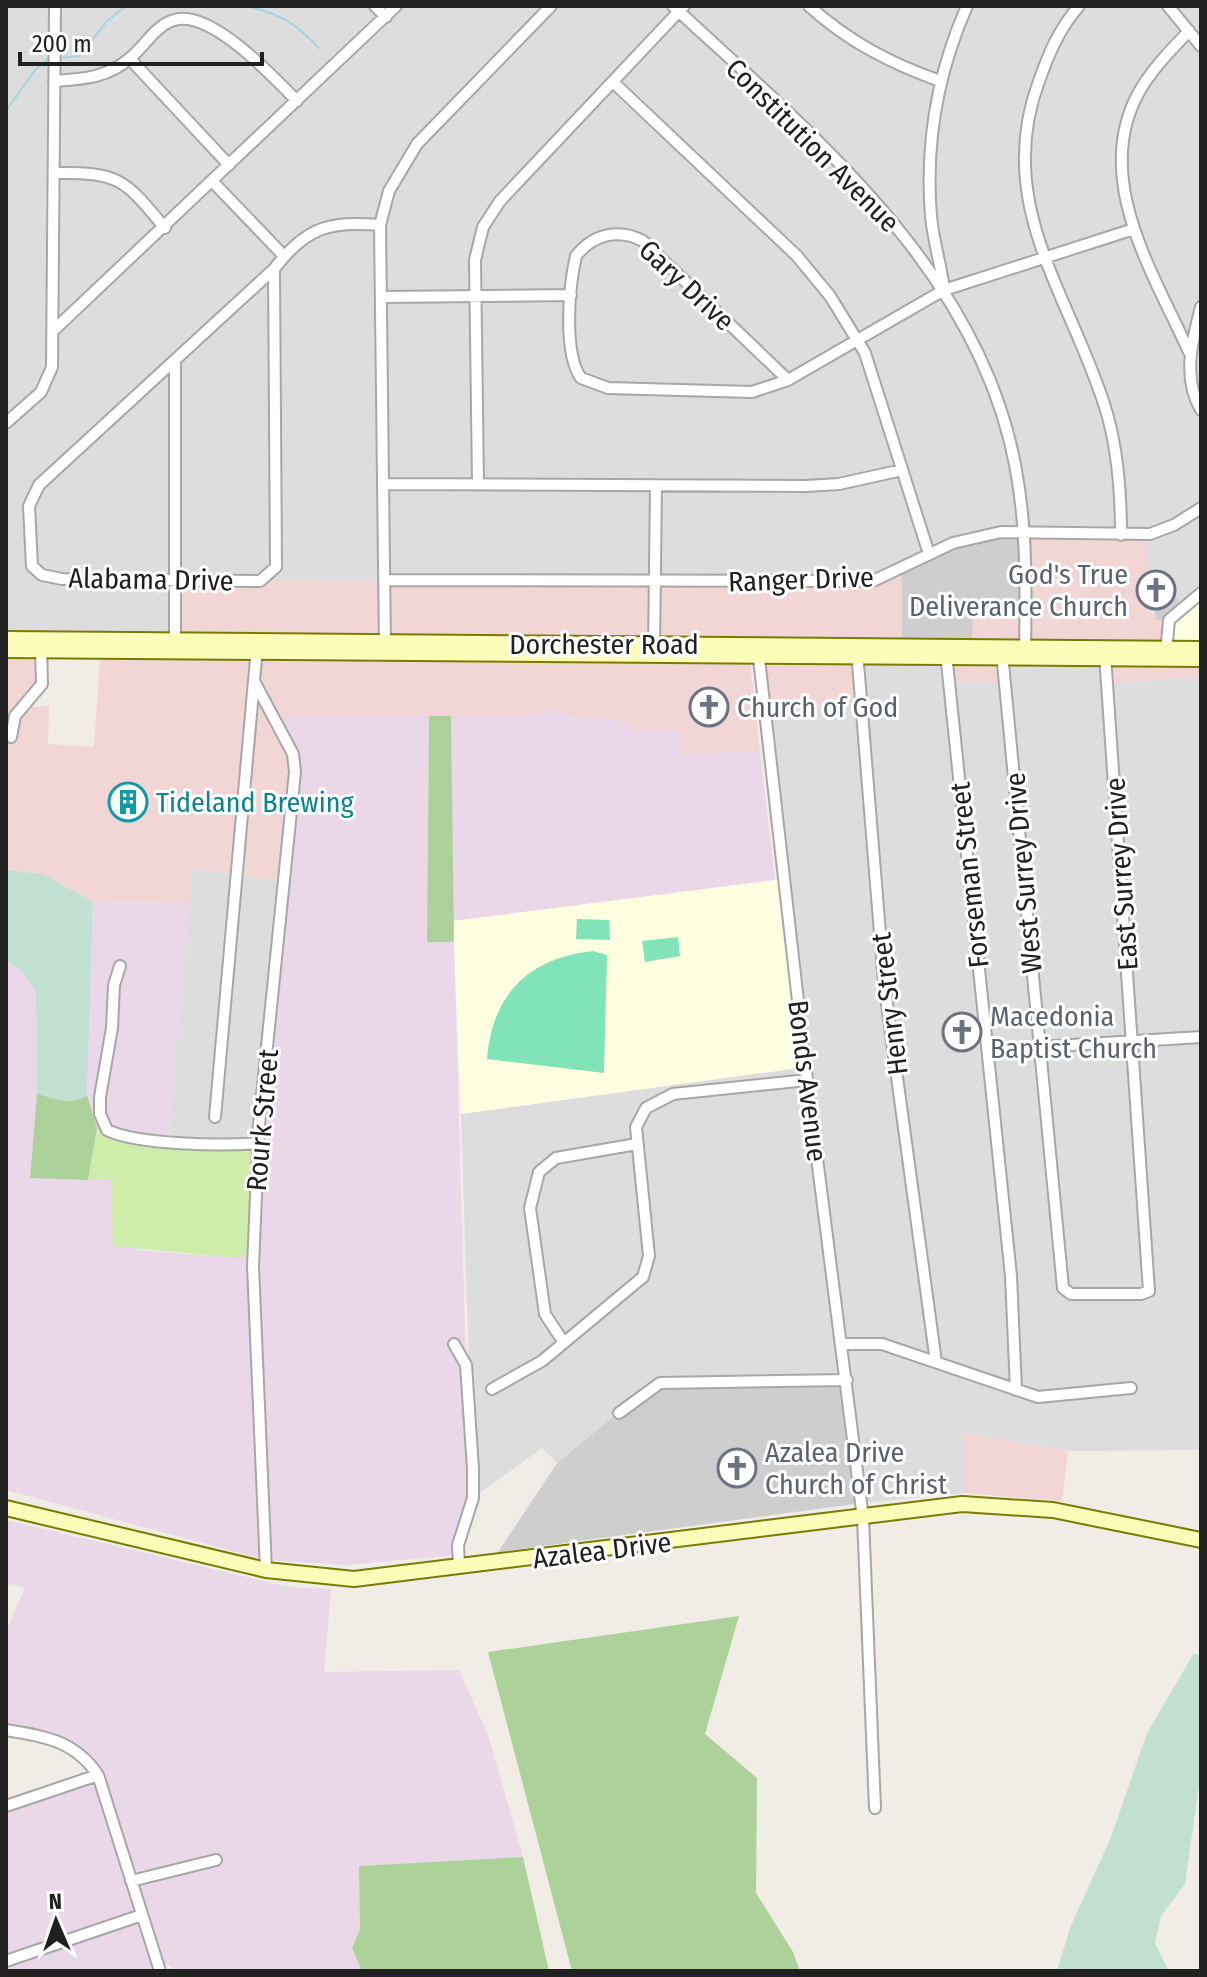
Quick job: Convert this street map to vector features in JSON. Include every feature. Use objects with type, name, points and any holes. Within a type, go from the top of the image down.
[{"type":"main road","name":"Dorchester Road","points":[[6,639],[41,645],[257,647],[1105,654],[1166,654],[1201,649]]},
{"type":"main road","name":"Dorchester Road","points":[[6,650],[41,645],[175,640],[257,647]]},
{"type":"main road","name":"Dorchester Road","points":[[1166,654],[1201,659]]},
{"type":"main road","name":"Azalea Drive","points":[[6,1508],[266,1570],[310,1577],[354,1579],[962,1504],[1016,1505],[1201,1540]]},
{"type":"street","points":[[6,423],[41,392],[52,367],[55,6]]},
{"type":"street","points":[[375,6],[386,17]]},
{"type":"street","points":[[54,330],[396,6]]},
{"type":"street","points":[[385,648],[380,225],[389,191],[417,144],[551,6]]},
{"type":"street","points":[[944,290],[931,218],[930,149],[940,81],[950,45],[967,6]]},
{"type":"street","points":[[1079,6],[1052,46],[1032,100],[1026,134],[1029,213],[1044,259],[1107,411],[1116,454],[1121,535]]},
{"type":"street","points":[[1168,6],[1201,46]]},
{"type":"street","points":[[812,7],[854,43],[895,64],[940,81]]},
{"type":"street","points":[[478,483],[475,260],[483,227],[500,201],[614,83],[679,8]]},
{"type":"street","name":"Constitution Avenue","points":[[679,8],[876,201],[967,325],[1003,416],[1016,466],[1025,531],[1025,653]]},
{"type":"street","points":[[54,81],[109,73],[130,59],[167,22],[183,18],[230,38],[297,101]]},
{"type":"street","points":[[1189,31],[1152,72],[1126,123],[1121,168],[1134,229],[1189,352],[1196,401],[1201,410]]},
{"type":"street","points":[[130,59],[229,165]]},
{"type":"street","points":[[614,83],[797,256],[830,296],[857,337],[888,418],[929,554]]},
{"type":"street","points":[[54,173],[111,176],[131,188],[165,228]]},
{"type":"street","points":[[213,182],[284,256]]},
{"type":"street","name":"Alabama Drive","points":[[274,269],[276,567],[270,576],[260,581],[42,575],[32,566],[29,506],[39,485],[274,269],[305,236],[325,226],[348,223],[380,225]]},
{"type":"street","name":"Gary Drive","points":[[788,380],[643,241],[631,235],[602,237],[581,250],[574,264],[571,295],[573,363],[581,378],[608,388],[752,392],[788,380],[857,337],[944,290],[1134,229]]},
{"type":"street","points":[[381,297],[571,295]]},
{"type":"street","points":[[1189,352],[1201,307]]},
{"type":"street","points":[[175,360],[175,640]]},
{"type":"street","points":[[383,484],[839,484],[902,470]]},
{"type":"street","points":[[654,650],[656,486]]},
{"type":"street","name":"Ranger Drive","points":[[384,580],[873,581],[953,543],[1001,532],[1150,534],[1174,525],[1201,508]]},
{"type":"street","points":[[1166,654],[1169,620],[1201,593]]},
{"type":"street","points":[[11,737],[15,716],[42,684],[41,645]]},
{"type":"street","points":[[215,1117],[257,647]]},
{"type":"street","name":"Bonds Avenue","points":[[758,650],[807,1080],[863,1518],[875,1808]]},
{"type":"street","name":"Henry Street","points":[[857,651],[884,982],[936,1362]]},
{"type":"street","name":"Forseman Street","points":[[946,652],[1011,1276],[1016,1390]]},
{"type":"street","name":"West Surrey Drive","points":[[1002,653],[1063,1288]]},
{"type":"street","name":"East Surrey Drive","points":[[1063,1288],[1071,1294],[1149,1291],[1105,654]]},
{"type":"street","name":"Rourk Street","points":[[254,681],[293,754],[295,772],[258,1143],[253,1266],[266,1570]]},
{"type":"street","points":[[120,966],[114,985],[112,1028],[100,1097],[100,1114],[107,1130],[118,1135],[159,1139],[258,1143]]},
{"type":"street","points":[[1039,1047],[1201,1037]]},
{"type":"street","points":[[492,1389],[542,1361],[639,1283],[648,1266],[637,1144],[640,1116],[657,1100],[673,1094],[807,1080]]},
{"type":"street","points":[[564,1343],[545,1314],[530,1208],[533,1185],[546,1164],[556,1158],[637,1144]]},
{"type":"street","points":[[454,1344],[466,1365],[473,1469],[473,1498],[458,1545],[459,1567]]},
{"type":"street","points":[[842,1344],[882,1344],[1038,1397],[1131,1388]]},
{"type":"street","points":[[619,1413],[660,1383],[847,1380]]},
{"type":"street","points":[[6,1730],[62,1741],[86,1758],[98,1775],[160,1971]]},
{"type":"street","points":[[6,1806],[98,1775]]},
{"type":"street","points":[[131,1881],[216,1860]]},
{"type":"street","points":[[6,1961],[142,1915]]},
{"type":"shaded area","points":[[6,6],[1201,6],[1201,593],[1184,606],[1174,594],[1147,580],[1145,534],[887,577],[175,634],[6,633]]},
{"type":"shaded area","points":[[1025,531],[1145,534],[1152,613],[1169,620],[1166,641],[972,640],[972,603]]},
{"type":"shaded area","points":[[1025,531],[1025,604],[973,603],[972,640],[902,639],[902,569],[953,543]]},
{"type":"shaded area","points":[[902,569],[902,639],[175,634],[174,580],[854,583]]},
{"type":"shaded area","points":[[1170,574],[1174,594],[1184,606],[1169,620],[1156,620],[1147,578]]},
{"type":"shaded area","points":[[1201,597],[1201,642],[1166,641],[1169,620]]},
{"type":"shaded area","points":[[6,656],[42,656],[43,678],[23,707],[49,706],[48,744],[94,747],[100,657],[750,662],[760,751],[682,754],[681,731],[635,730],[618,719],[584,719],[554,711],[531,716],[358,716],[293,754],[285,882],[193,868],[189,903],[93,902],[43,874],[6,870]]},
{"type":"shaded area","points":[[759,662],[857,662],[861,705],[764,708]]},
{"type":"shaded area","points":[[857,662],[1106,664],[1108,683],[1201,677],[1201,1450],[1068,1451],[963,1434],[964,1493],[862,1503],[619,1413],[557,1463],[542,1448],[473,1498],[461,1114],[805,1067],[764,708]]},
{"type":"shaded area","points":[[947,663],[1003,663],[1005,684],[949,682]]},
{"type":"shaded area","points":[[1106,664],[1201,666],[1201,677],[1108,683]]},
{"type":"shaded area","points":[[554,711],[584,719],[618,719],[635,730],[681,731],[683,754],[760,751],[775,880],[453,921],[451,716],[531,716]]},
{"type":"shaded area","points":[[294,716],[429,716],[427,942],[454,942],[466,1365],[473,1469],[458,1555],[347,1565],[266,1560],[6,1490],[6,961],[23,972],[36,992],[37,1093],[30,1178],[111,1179],[138,1250],[226,1257],[259,1125],[295,772],[275,720]]},
{"type":"shaded area","points":[[192,868],[285,882],[258,1143],[168,1140]]},
{"type":"shaded area","points":[[6,870],[43,874],[93,902],[87,1095],[75,1100],[37,1093],[36,992],[23,972],[6,961]]},
{"type":"shaded area","points":[[783,879],[805,1067],[461,1114],[453,921]]},
{"type":"shaded area","points":[[93,902],[189,903],[168,1140],[97,1128],[87,1095]]},
{"type":"shaded area","points":[[847,1380],[862,1503],[498,1552],[557,1463],[649,1388]]},
{"type":"shaded area","points":[[963,1433],[1068,1451],[1062,1501],[964,1493]]},
{"type":"shaded area","points":[[6,1520],[289,1587],[331,1589],[324,1672],[459,1670],[488,1735],[523,1857],[359,1866],[360,1930],[352,1948],[362,1971],[176,1971],[155,1955],[156,1971],[6,1971],[6,1806],[97,1776],[74,1748],[6,1730],[6,1631],[25,1588],[6,1583]]},
{"type":"shaded area","points":[[1194,1653],[1201,1656],[1201,1772],[1185,1884],[1161,1916],[1155,1943],[1169,1971],[1057,1971],[1070,1928],[1111,1837],[1147,1733]]},
{"type":"green space","points":[[429,716],[451,716],[454,942],[427,942]]},
{"type":"green space","points":[[577,919],[609,920],[610,940],[576,939]]},
{"type":"green space","points":[[678,937],[680,956],[645,962],[642,941]]},
{"type":"green space","points":[[593,951],[607,955],[604,1073],[487,1059],[497,1016],[518,984],[532,971],[550,962]]},
{"type":"green space","points":[[37,1093],[69,1101],[87,1095],[97,1128],[88,1180],[30,1178]]},
{"type":"green space","points":[[97,1128],[118,1135],[258,1143],[253,1256],[226,1257],[113,1246],[111,1179],[88,1180]]},
{"type":"green space","points":[[739,1616],[705,1734],[757,1778],[756,1893],[793,1952],[800,1971],[572,1971],[488,1652]]},
{"type":"green space","points":[[523,1857],[549,1971],[362,1971],[352,1948],[360,1930],[359,1866]]},
{"type":"waterway","points":[[61,58],[80,56],[107,21],[126,6]]},
{"type":"waterway","points":[[247,6],[287,21],[319,48]]},
{"type":"waterway","points":[[6,111],[35,70],[49,58]]},
{"type":"place","name":"God's True Deliverance Church","points":[[1156,590]]},
{"type":"place","name":"Church of God","points":[[709,707]]},
{"type":"place","name":"Tideland Brewing","points":[[128,802]]},
{"type":"place","name":"Macedonia Baptist Church","points":[[962,1032]]},
{"type":"place","name":"Azalea Drive Church of Christ","points":[[737,1468]]}]
